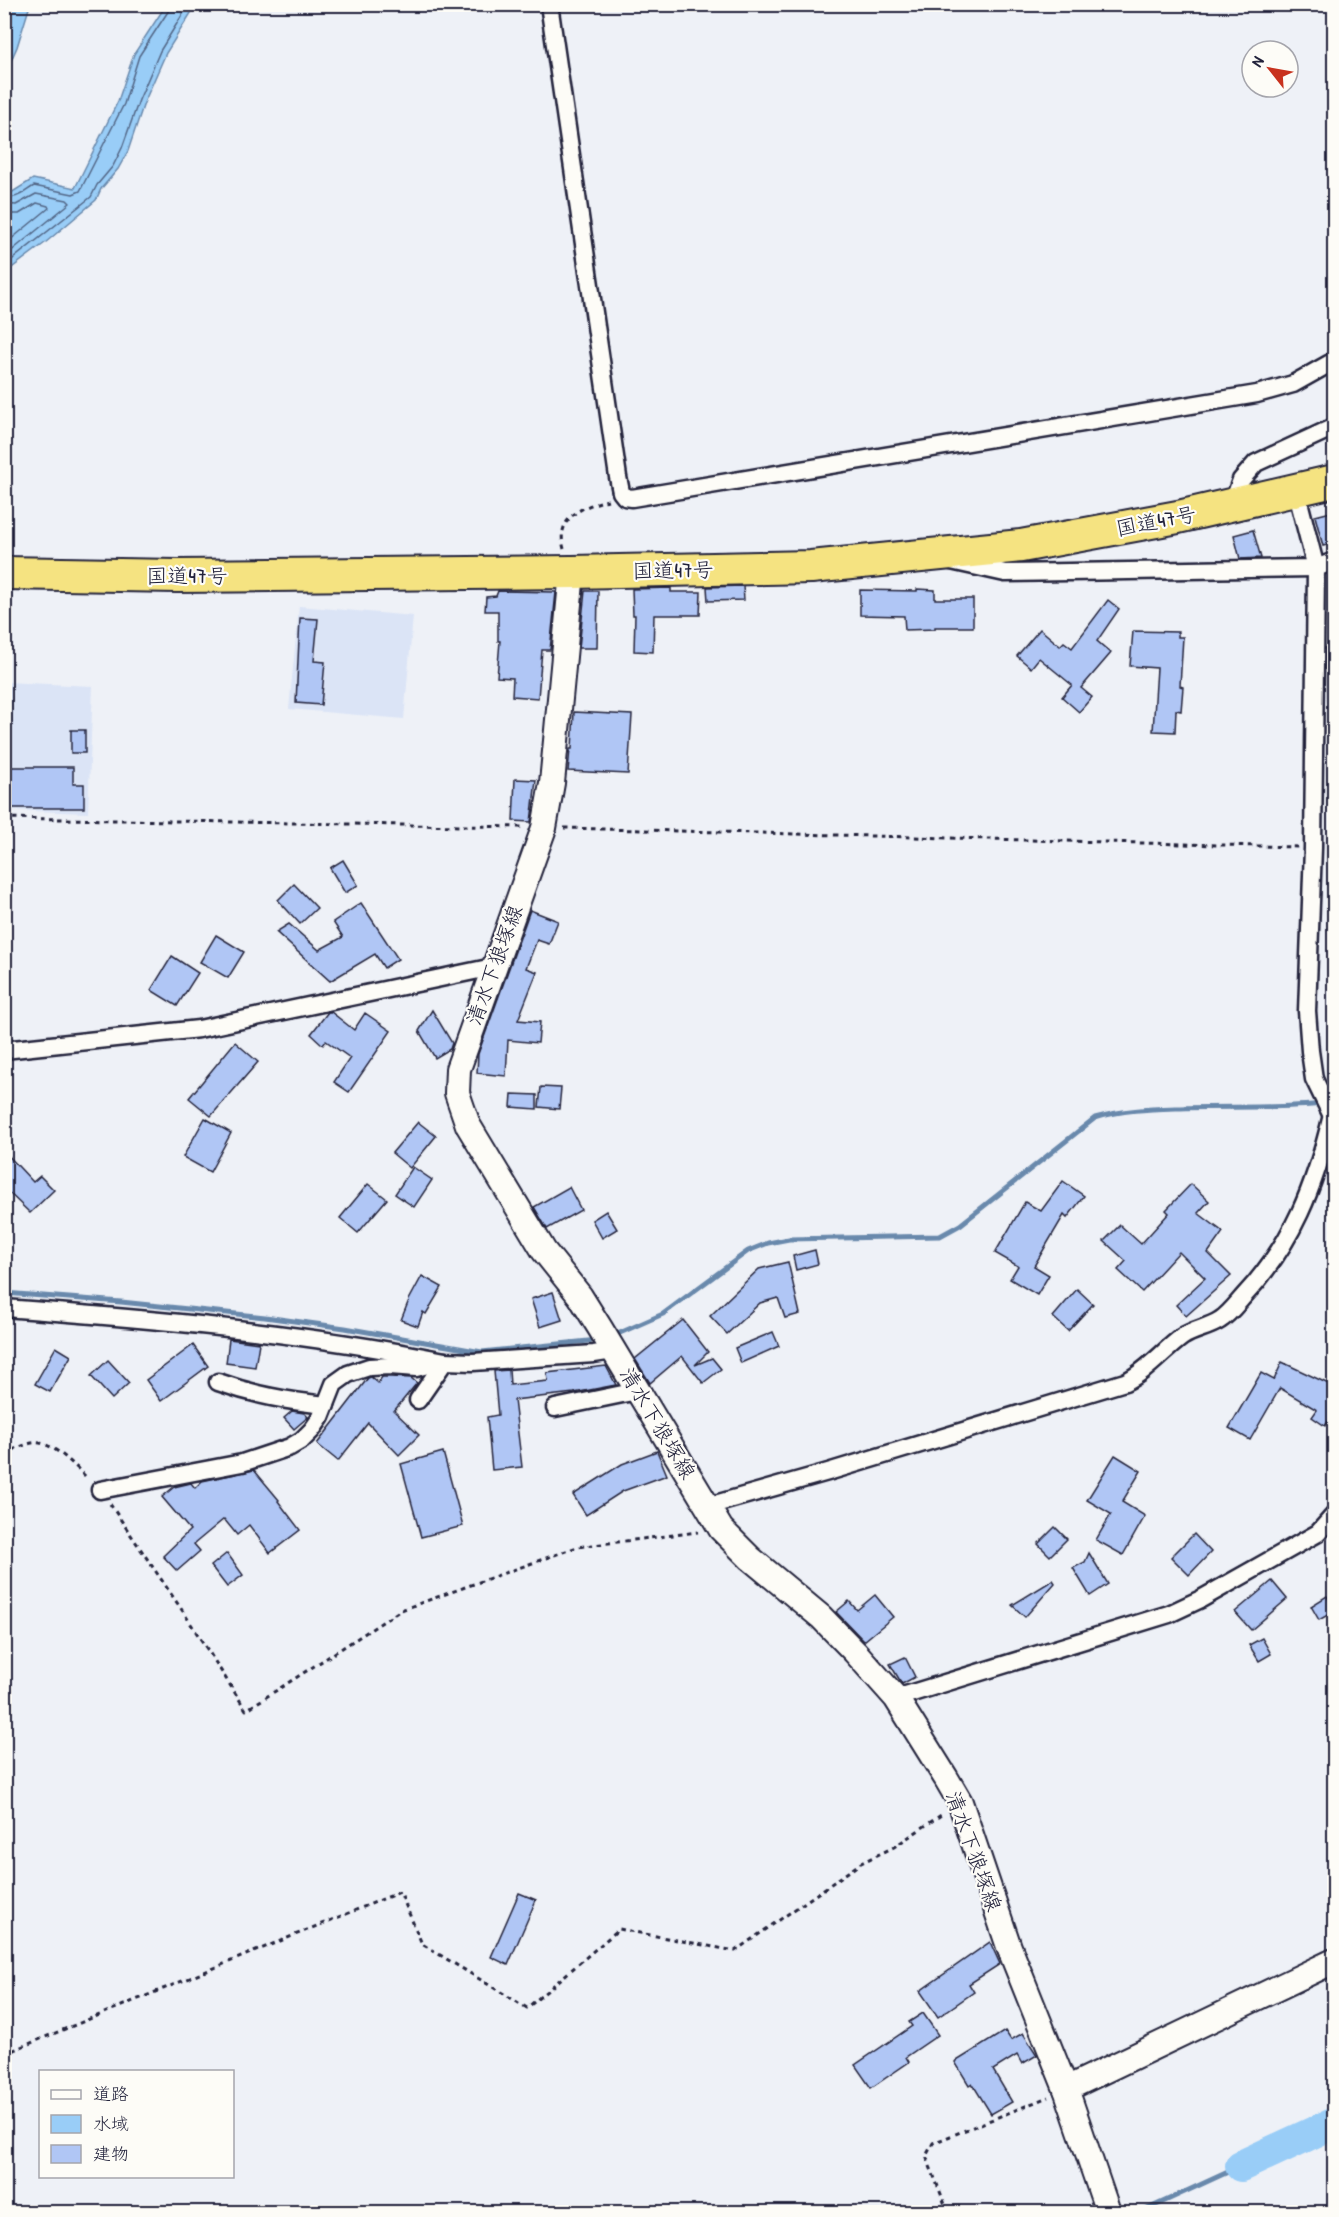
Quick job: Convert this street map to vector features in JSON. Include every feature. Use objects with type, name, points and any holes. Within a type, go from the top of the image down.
[{"type":"highway","name":"国道47号","points":[[4,573],[177,576],[811,567],[1021,546],[1178,518],[1335,481]]},
{"type":"main road","name":"清水下狼塚線","points":[[572,572],[552,783],[544,828],[458,1069],[457,1094],[468,1125],[544,1251],[580,1296],[721,1529],[750,1558],[821,1617],[896,1698],[960,1802],[1009,1947],[1066,2089],[1108,2212]]},
{"type":"main road","points":[[1066,2089],[1335,1961]]},
{"type":"street","points":[[549,4],[618,477],[621,492],[625,496],[632,498],[1257,394],[1293,384],[1335,361]]},
{"type":"street","points":[[1232,505],[1241,480],[1256,463],[1335,427]]},
{"type":"street","points":[[708,1506],[828,1472],[1137,1377],[1164,1350],[1190,1331],[1221,1320],[1281,1251],[1303,1209],[1321,1159],[1330,1111],[1314,1079],[1307,1011],[1313,848],[1317,568],[1296,489]]},
{"type":"street","points":[[931,555],[967,566],[1005,573],[1317,568],[1335,561]]},
{"type":"street","points":[[4,1050],[199,1029],[493,967]]},
{"type":"street","points":[[4,1308],[168,1320],[445,1361],[484,1361],[594,1354],[608,1341]]},
{"type":"street","points":[[418,1400],[445,1361]]},
{"type":"street","points":[[100,1490],[242,1463],[290,1447],[312,1430],[326,1405],[334,1384],[348,1374],[369,1367],[416,1368],[445,1361]]},
{"type":"street","points":[[218,1382],[251,1394],[282,1401],[326,1405]]},
{"type":"street","points":[[555,1408],[637,1391]]},
{"type":"street","points":[[896,1698],[1168,1614],[1201,1599],[1318,1533],[1335,1515]]},
{"type":"path","points":[[572,572],[561,538],[562,527],[591,504],[625,496]]},
{"type":"path","points":[[4,818],[544,828],[1313,848]]},
{"type":"path","points":[[4,1454],[34,1442],[48,1446],[61,1454],[100,1490],[184,1613],[246,1710],[401,1611],[577,1546],[721,1529]]},
{"type":"path","points":[[4,2054],[400,1892],[422,1944],[527,2008],[619,1929],[735,1951],[861,1863],[894,1847],[960,1802]]},
{"type":"path","points":[[948,2212],[926,2156],[933,2143],[1066,2089]]},
{"type":"shaded area","points":[[299,606],[413,616],[404,719],[289,709]]},
{"type":"shaded area","points":[[5,682],[93,686],[88,813],[5,810]]},
{"type":"water","points":[[5,4],[30,5],[17,47],[5,74]]},
{"type":"water","points":[[166,5],[196,5],[166,53],[144,103],[128,151],[118,169],[101,189],[96,200],[5,273],[5,183],[11,193],[33,179],[75,188],[118,101],[134,54]]},
{"type":"building","points":[[1335,511],[1335,543],[1323,546],[1315,516]]},
{"type":"building","points":[[1253,530],[1261,558],[1240,559],[1234,535]]},
{"type":"building","points":[[743,586],[744,600],[708,601],[707,587]]},
{"type":"building","points":[[671,588],[671,592],[701,592],[700,615],[654,615],[653,652],[634,651],[635,615],[633,615],[632,589]]},
{"type":"building","points":[[917,589],[935,590],[935,599],[973,599],[973,627],[905,630],[904,616],[860,615],[860,590],[917,591]]},
{"type":"building","points":[[498,591],[556,592],[550,650],[542,650],[538,698],[512,696],[513,678],[497,677],[500,641],[498,641],[498,611],[485,611],[486,597],[496,596]]},
{"type":"building","points":[[585,591],[598,591],[597,648],[579,648]]},
{"type":"building","points":[[1108,600],[1119,609],[1097,641],[1111,653],[1081,688],[1092,697],[1079,712],[1062,697],[1072,685],[1039,658],[1031,668],[1017,656],[1040,629],[1060,646],[1064,642],[1072,648]]},
{"type":"building","points":[[300,618],[318,619],[314,661],[325,662],[321,705],[296,703]]},
{"type":"building","points":[[1133,631],[1178,632],[1178,637],[1183,637],[1181,711],[1176,710],[1175,732],[1153,731],[1157,668],[1130,666]]},
{"type":"building","points":[[574,712],[632,715],[628,774],[568,771]]},
{"type":"building","points":[[71,730],[85,730],[85,753],[71,753]]},
{"type":"building","points":[[4,767],[73,767],[73,784],[84,784],[84,808],[4,808]]},
{"type":"building","points":[[515,779],[536,780],[531,822],[513,821]]},
{"type":"building","points":[[343,860],[358,885],[345,893],[330,868]]},
{"type":"building","points":[[294,884],[317,908],[300,924],[278,900]]},
{"type":"building","points":[[361,903],[398,959],[384,968],[375,954],[330,981],[276,932],[289,924],[319,950],[343,937],[333,922]]},
{"type":"building","points":[[530,910],[558,921],[549,944],[537,940],[526,968],[537,972],[518,1020],[540,1022],[538,1043],[508,1040],[506,1076],[477,1073],[478,1054]]},
{"type":"building","points":[[216,935],[244,952],[228,978],[200,962]]},
{"type":"building","points":[[172,956],[198,973],[177,1006],[151,990]]},
{"type":"building","points":[[432,1010],[452,1043],[450,1049],[435,1058],[419,1031]]},
{"type":"building","points":[[328,1012],[354,1030],[365,1013],[391,1031],[349,1092],[334,1082],[350,1058],[326,1041],[323,1045],[311,1034]]},
{"type":"building","points":[[235,1042],[258,1062],[211,1116],[189,1098]]},
{"type":"building","points":[[541,1087],[561,1088],[559,1109],[539,1107]]},
{"type":"building","points":[[512,1094],[537,1095],[537,1109],[511,1107]]},
{"type":"building","points":[[205,1118],[231,1133],[210,1172],[183,1157]]},
{"type":"building","points":[[418,1122],[436,1136],[410,1168],[392,1153]]},
{"type":"building","points":[[4,1151],[33,1182],[40,1176],[54,1190],[30,1213],[4,1188]]},
{"type":"building","points":[[413,1167],[432,1180],[414,1207],[395,1194]]},
{"type":"building","points":[[1063,1181],[1084,1196],[1067,1218],[1064,1215],[1034,1266],[1049,1275],[1037,1295],[1010,1279],[1018,1266],[995,1253],[1025,1202],[1041,1211]]},
{"type":"building","points":[[368,1184],[387,1199],[358,1233],[340,1218]]},
{"type":"building","points":[[1191,1184],[1209,1201],[1198,1213],[1223,1232],[1208,1253],[1231,1276],[1186,1316],[1176,1305],[1205,1278],[1179,1252],[1142,1292],[1118,1270],[1126,1261],[1104,1241],[1120,1225],[1141,1244],[1169,1213],[1166,1210]]},
{"type":"building","points":[[569,1187],[581,1210],[547,1229],[534,1207]]},
{"type":"building","points":[[606,1211],[617,1229],[602,1238],[592,1220]]},
{"type":"building","points":[[815,1250],[818,1264],[796,1270],[793,1256]]},
{"type":"building","points":[[788,1262],[800,1314],[785,1318],[778,1298],[760,1303],[727,1334],[710,1316],[759,1269]]},
{"type":"building","points":[[422,1276],[442,1287],[426,1314],[423,1312],[418,1326],[401,1320]]},
{"type":"building","points":[[1077,1289],[1093,1304],[1068,1331],[1053,1317]]},
{"type":"building","points":[[553,1292],[562,1320],[540,1327],[531,1299]]},
{"type":"building","points":[[683,1320],[708,1352],[695,1365],[712,1358],[721,1369],[703,1383],[682,1356],[650,1383],[635,1359]]},
{"type":"building","points":[[773,1332],[779,1346],[741,1363],[735,1348]]},
{"type":"building","points":[[229,1339],[259,1343],[255,1367],[226,1363]]},
{"type":"building","points":[[193,1345],[208,1366],[161,1401],[146,1380]]},
{"type":"building","points":[[56,1347],[71,1356],[50,1392],[35,1384]]},
{"type":"building","points":[[108,1360],[129,1383],[112,1399],[91,1376]]},
{"type":"building","points":[[1282,1362],[1335,1387],[1335,1412],[1325,1426],[1312,1417],[1317,1410],[1280,1388],[1250,1440],[1229,1428],[1261,1373],[1274,1380]]},
{"type":"building","points":[[606,1366],[616,1385],[574,1393],[514,1400],[522,1467],[492,1470],[487,1417],[498,1415],[494,1371],[509,1370],[510,1385],[548,1381],[547,1373]]},
{"type":"building","points":[[371,1377],[378,1383],[382,1377],[390,1377],[411,1378],[417,1383],[394,1411],[419,1435],[399,1455],[368,1423],[338,1461],[317,1444]]},
{"type":"building","points":[[292,1411],[304,1413],[308,1417],[294,1429],[284,1418]]},
{"type":"building","points":[[657,1451],[667,1475],[623,1491],[586,1515],[573,1495],[622,1464]]},
{"type":"building","points":[[443,1452],[463,1526],[421,1537],[401,1464]]},
{"type":"building","points":[[1115,1455],[1141,1471],[1122,1502],[1145,1516],[1123,1555],[1096,1540],[1111,1514],[1087,1500]]},
{"type":"building","points":[[254,1470],[300,1530],[270,1553],[249,1525],[237,1535],[224,1519],[194,1544],[200,1551],[177,1571],[163,1556],[190,1530],[162,1497],[174,1487],[191,1483],[195,1488],[202,1481]]},
{"type":"building","points":[[1055,1527],[1067,1539],[1050,1556],[1038,1544]]},
{"type":"building","points":[[1194,1534],[1211,1552],[1189,1575],[1171,1557]]},
{"type":"building","points":[[227,1553],[243,1575],[227,1587],[211,1566]]},
{"type":"building","points":[[1089,1553],[1108,1584],[1090,1596],[1073,1568],[1085,1562]]},
{"type":"building","points":[[1053,1580],[1055,1583],[1025,1617],[1012,1605]]},
{"type":"building","points":[[1272,1581],[1287,1599],[1251,1630],[1235,1612]]},
{"type":"building","points":[[875,1595],[893,1617],[864,1641],[836,1612],[849,1601],[857,1610]]},
{"type":"building","points":[[1327,1596],[1335,1611],[1319,1620],[1311,1606]]},
{"type":"building","points":[[1262,1638],[1271,1654],[1259,1661],[1249,1645]]},
{"type":"building","points":[[905,1657],[915,1677],[902,1684],[890,1664]]},
{"type":"building","points":[[519,1893],[536,1900],[508,1965],[491,1957]]},
{"type":"building","points":[[990,1942],[1000,1964],[969,1984],[974,1992],[938,2017],[920,1991]]},
{"type":"building","points":[[923,2013],[938,2035],[906,2057],[909,2062],[871,2088],[855,2065],[912,2026],[909,2022]]},
{"type":"building","points":[[1005,2031],[1011,2040],[1023,2033],[1037,2055],[1022,2064],[1017,2055],[993,2070],[1012,2102],[991,2114],[972,2083],[969,2085],[955,2062]]},
{"type":"waterway","points":[[613,1336],[663,1314],[748,1251],[768,1243],[789,1239],[940,1236],[960,1225],[1095,1118],[1155,1109],[1324,1104]]},
{"type":"waterway","points":[[4,1293],[265,1317],[345,1328],[482,1352],[598,1340]]},
{"type":"waterway","points":[[1241,2166],[1334,2123]]},
{"type":"waterway","points":[[1141,2212],[1241,2166]]}]
